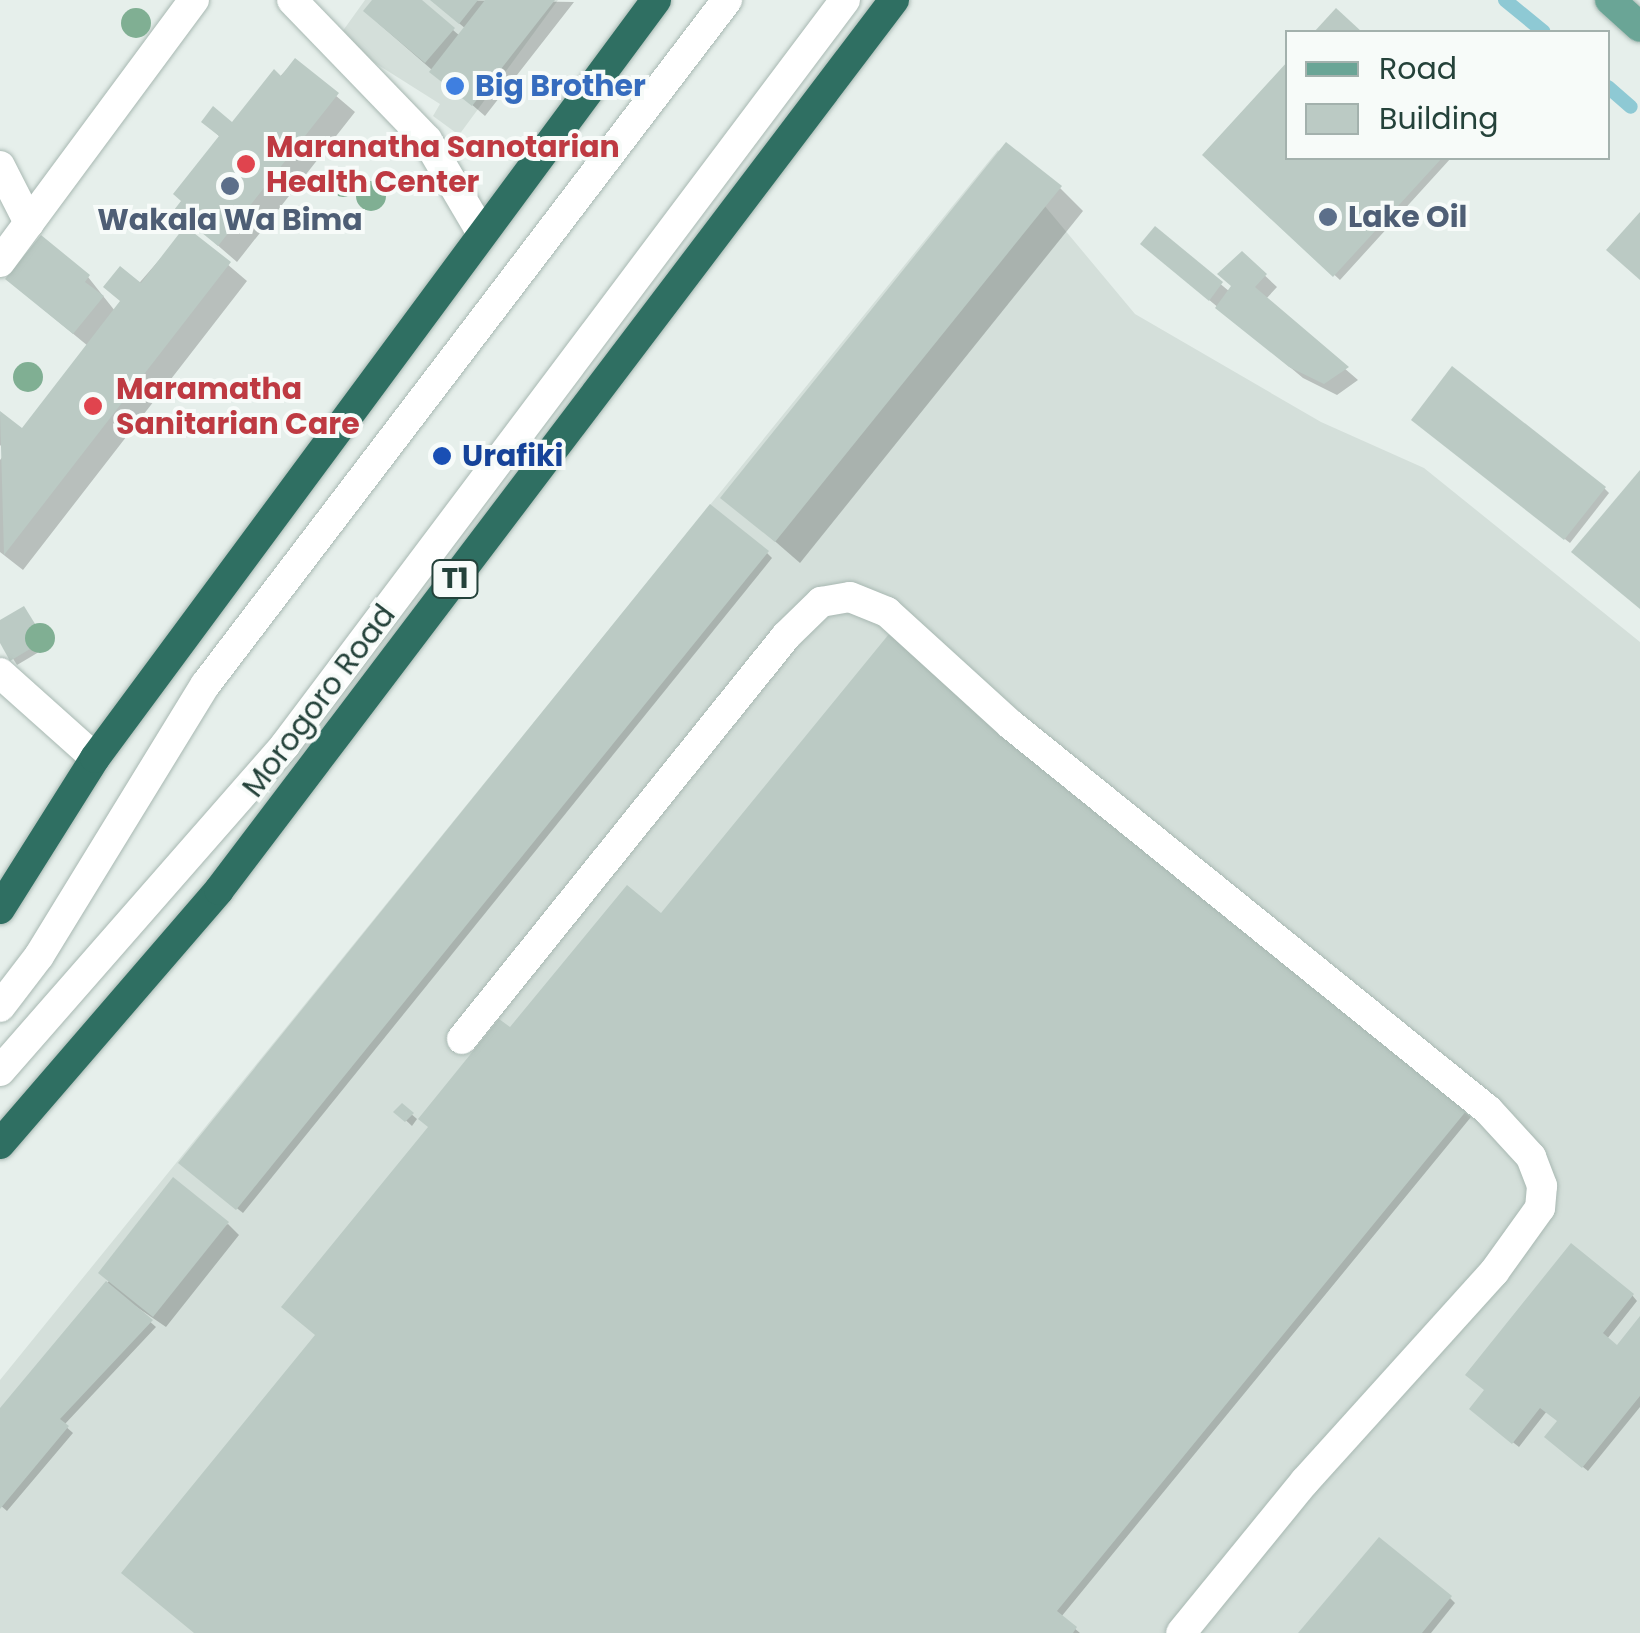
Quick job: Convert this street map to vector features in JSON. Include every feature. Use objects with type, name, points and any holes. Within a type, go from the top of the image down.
[{"type":"highway","points":[[0,909],[96,758],[480,230],[656,0]]},
{"type":"highway","name":"Morogoro Road","points":[[0,1144],[219,890],[894,0]]},
{"type":"main road","points":[[1610,0],[1640,27]]},
{"type":"street","points":[[0,262],[194,0]]},
{"type":"street","points":[[292,0],[427,140],[480,230]]},
{"type":"street","points":[[0,1007],[39,956],[206,684],[727,0]]},
{"type":"street","name":"Morogoro Road","points":[[0,1071],[285,745],[846,0]]},
{"type":"street","points":[[0,166],[29,224]]},
{"type":"street","points":[[462,1039],[786,636],[822,602],[850,597],[887,612],[1010,724],[1488,1110],[1531,1158],[1542,1186],[1540,1208],[1494,1272],[1348,1441],[1305,1481],[1181,1633]]},
{"type":"street","points":[[0,672],[96,758]]},
{"type":"shaded area","name":"Big Brother","points":[[365,0],[558,0],[459,135],[433,116],[440,104],[337,39]]},
{"type":"shaded area","points":[[998,150],[1135,314],[1321,422],[1424,468],[1640,642],[1640,1633],[0,1633],[0,1380]]},
{"type":"building","points":[[372,0],[422,0],[455,28],[425,63],[363,11]]},
{"type":"building","points":[[430,0],[478,0],[459,24]]},
{"type":"building","points":[[485,0],[555,0],[472,106],[429,72]]},
{"type":"building","points":[[1336,8],[1360,30],[1316,30]]},
{"type":"building","points":[[295,58],[339,93],[218,246],[174,210],[181,201],[173,194],[219,136],[201,122],[213,106],[232,122],[274,69],[281,76]]},
{"type":"building","name":"Lake Oil","points":[[1285,64],[1285,160],[1440,160],[1333,277],[1202,155]]},
{"type":"building","points":[[1006,142],[1062,186],[775,542],[720,498]]},
{"type":"building","points":[[1640,212],[1640,280],[1606,250]]},
{"type":"building","points":[[185,226],[231,262],[4,555],[0,411],[22,428],[120,301],[103,287],[120,266],[141,283]]},
{"type":"building","points":[[1155,226],[1223,282],[1209,301],[1140,244]]},
{"type":"building","points":[[41,235],[90,275],[85,282],[104,296],[73,334],[5,279]]},
{"type":"building","points":[[1242,251],[1267,274],[1255,287],[1349,367],[1324,384],[1289,367],[1215,308],[1231,286],[1217,274]]},
{"type":"building","points":[[1452,366],[1606,487],[1564,540],[1411,420]]},
{"type":"building","points":[[1640,470],[1640,609],[1571,552]]},
{"type":"building","points":[[710,504],[769,551],[236,1210],[178,1163]]},
{"type":"building","points":[[24,606],[45,640],[10,661],[0,643],[0,620]]},
{"type":"building","points":[[889,634],[1467,1110],[1057,1611],[1077,1627],[1073,1633],[194,1633],[121,1573],[315,1335],[281,1307],[428,1127],[418,1119],[499,1019],[510,1027],[627,885],[661,913]]},
{"type":"building","points":[[402,1103],[414,1113],[405,1122],[393,1112]]},
{"type":"building","points":[[173,1177],[229,1222],[153,1317],[98,1273]]},
{"type":"building","points":[[1571,1243],[1634,1294],[1603,1333],[1617,1345],[1640,1316],[1640,1396],[1582,1468],[1544,1437],[1557,1421],[1540,1408],[1512,1444],[1469,1409],[1484,1390],[1465,1375]]},
{"type":"building","points":[[106,1281],[153,1320],[60,1419],[69,1426],[0,1509],[0,1408]]},
{"type":"building","points":[[1379,1537],[1452,1596],[1422,1633],[1298,1633]]},
{"type":"waterway","points":[[1505,0],[1542,30]]},
{"type":"waterway","points":[[1610,89],[1631,107]]},
{"type":"place","name":"Big Brother","points":[[455,86]]},
{"type":"place","name":"Maranatha Sanotarian Health Center","points":[[246,164]]},
{"type":"place","name":"Wakala Wa Bima","points":[[230,186]]},
{"type":"place","name":"Lake Oil","points":[[1328,217]]},
{"type":"place","name":"Maramatha Sanitarian Care","points":[[93,406]]},
{"type":"place","name":"Urafiki","points":[[442,456]]}]
